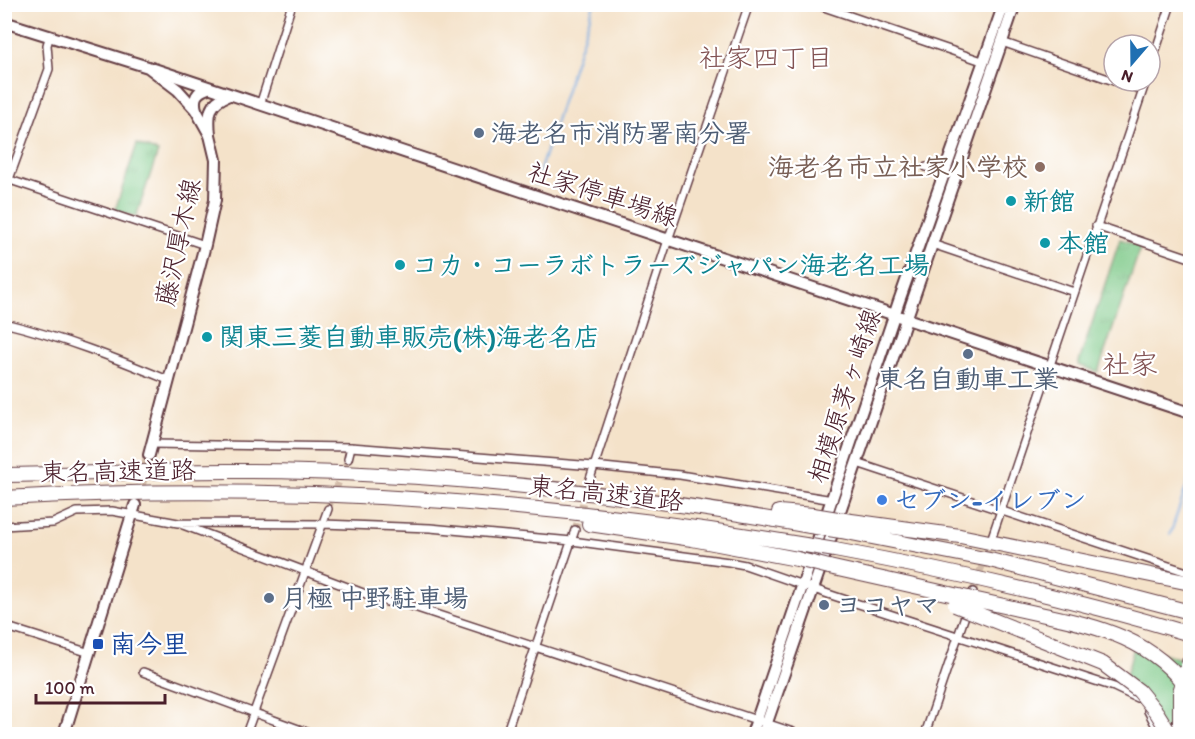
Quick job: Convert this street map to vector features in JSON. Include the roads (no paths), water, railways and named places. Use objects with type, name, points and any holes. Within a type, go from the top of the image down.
[{"type":"highway","name":"東名高速道路","points":[[4,475],[250,471],[386,476],[532,486],[666,501],[843,525],[1191,612]]},
{"type":"highway","name":"東名高速道路","points":[[4,498],[72,494],[133,504],[320,495],[475,504],[663,523],[835,550],[995,582],[1191,634]]},
{"type":"highway","points":[[475,504],[692,539],[797,559],[914,591],[962,597],[1078,622],[1125,637],[1138,644],[1164,662],[1191,693]]},
{"type":"highway","points":[[843,525],[960,536],[1191,583]]},
{"type":"highway","points":[[962,597],[1116,672],[1149,702],[1170,735]]},
{"type":"highway","points":[[1180,735],[1180,692],[1191,659]]},
{"type":"main road","name":"相模原茅ヶ崎線","points":[[752,735],[762,726],[808,588],[833,500],[895,314],[1004,4]]},
{"type":"main road","name":"相模原茅ヶ崎線","points":[[808,588],[857,463],[1015,4]]},
{"type":"main road","name":"藤沢厚木線","points":[[13,24],[148,67],[172,85],[196,110],[210,135],[216,160],[216,189],[205,245],[150,449]]},
{"type":"main road","name":"社家停車場線","points":[[148,67],[906,318]]},
{"type":"main road","points":[[196,110],[194,99],[196,95],[208,88]]},
{"type":"main road","points":[[210,135],[211,109],[216,101],[229,95]]},
{"type":"main road","points":[[906,318],[1191,413]]},
{"type":"main road","points":[[64,735],[133,504]]},
{"type":"street","points":[[260,105],[292,4]]},
{"type":"street","points":[[589,482],[748,4]]},
{"type":"street","points":[[815,4],[985,62]]},
{"type":"street","points":[[1161,33],[1171,4]]},
{"type":"street","points":[[4,193],[7,179],[49,69],[47,45],[50,36]]},
{"type":"street","points":[[1002,42],[1102,77]]},
{"type":"street","points":[[992,537],[1141,93]]},
{"type":"street","points":[[926,167],[945,173]]},
{"type":"street","points":[[7,179],[205,245]]},
{"type":"street","points":[[1096,226],[1191,258]]},
{"type":"street","points":[[932,244],[1074,292]]},
{"type":"street","points":[[4,323],[110,356],[168,380]]},
{"type":"street","points":[[348,459],[351,447]]},
{"type":"street","points":[[150,449],[351,447],[594,465],[680,475],[833,500]]},
{"type":"street","points":[[857,463],[1191,573]]},
{"type":"street","points":[[4,526],[53,524],[78,512],[116,512],[133,504],[387,602],[405,604],[762,726],[799,735]]},
{"type":"street","points":[[246,735],[328,509]]},
{"type":"street","points":[[178,523],[323,524],[430,528],[572,541],[745,565],[808,588],[1125,690],[1136,696],[1142,703],[1160,735]]},
{"type":"street","points":[[506,735],[575,530]]},
{"type":"street","points":[[925,735],[958,637],[962,597]]},
{"type":"street","points":[[4,626],[90,653]]},
{"type":"street","points":[[142,672],[312,735]]},
{"type":"waterway","points":[[535,185],[594,4]]},
{"type":"waterway","points":[[4,335],[6,329]]},
{"type":"waterway","points":[[1170,535],[1190,476]]},
{"type":"tunnel","points":[[137,499],[149,455]]},
{"type":"tunnel","points":[[328,509],[348,459]]},
{"type":"tunnel","points":[[575,530],[586,492]]},
{"type":"tunnel","points":[[973,592],[991,540]]},
{"type":"place","name":"海老名市消防署南分署","points":[[479,133]]},
{"type":"place","name":"海老名市立社家小学校","points":[[1040,167]]},
{"type":"place","name":"新館","points":[[1011,201]]},
{"type":"place","name":"本館","points":[[1045,243]]},
{"type":"place","name":"コカ・コーラボトラーズジャパン海老名工場","points":[[400,265]]},
{"type":"place","name":"関東三菱自動車販売(株)海老名店","points":[[207,337]]},
{"type":"place","name":"東名自動車工業","points":[[968,354]]},
{"type":"place","name":"セブン-イレブン","points":[[882,500]]},
{"type":"place","name":"月極 中野駐車場","points":[[269,598]]},
{"type":"place","name":"ヨコヤマ","points":[[824,605]]},
{"type":"place","name":"南今里","points":[[98,644]]},
{"type":"district","name":"社家四丁目","points":[[766,58]]},
{"type":"district","name":"社家","points":[[1130,364]]}]
